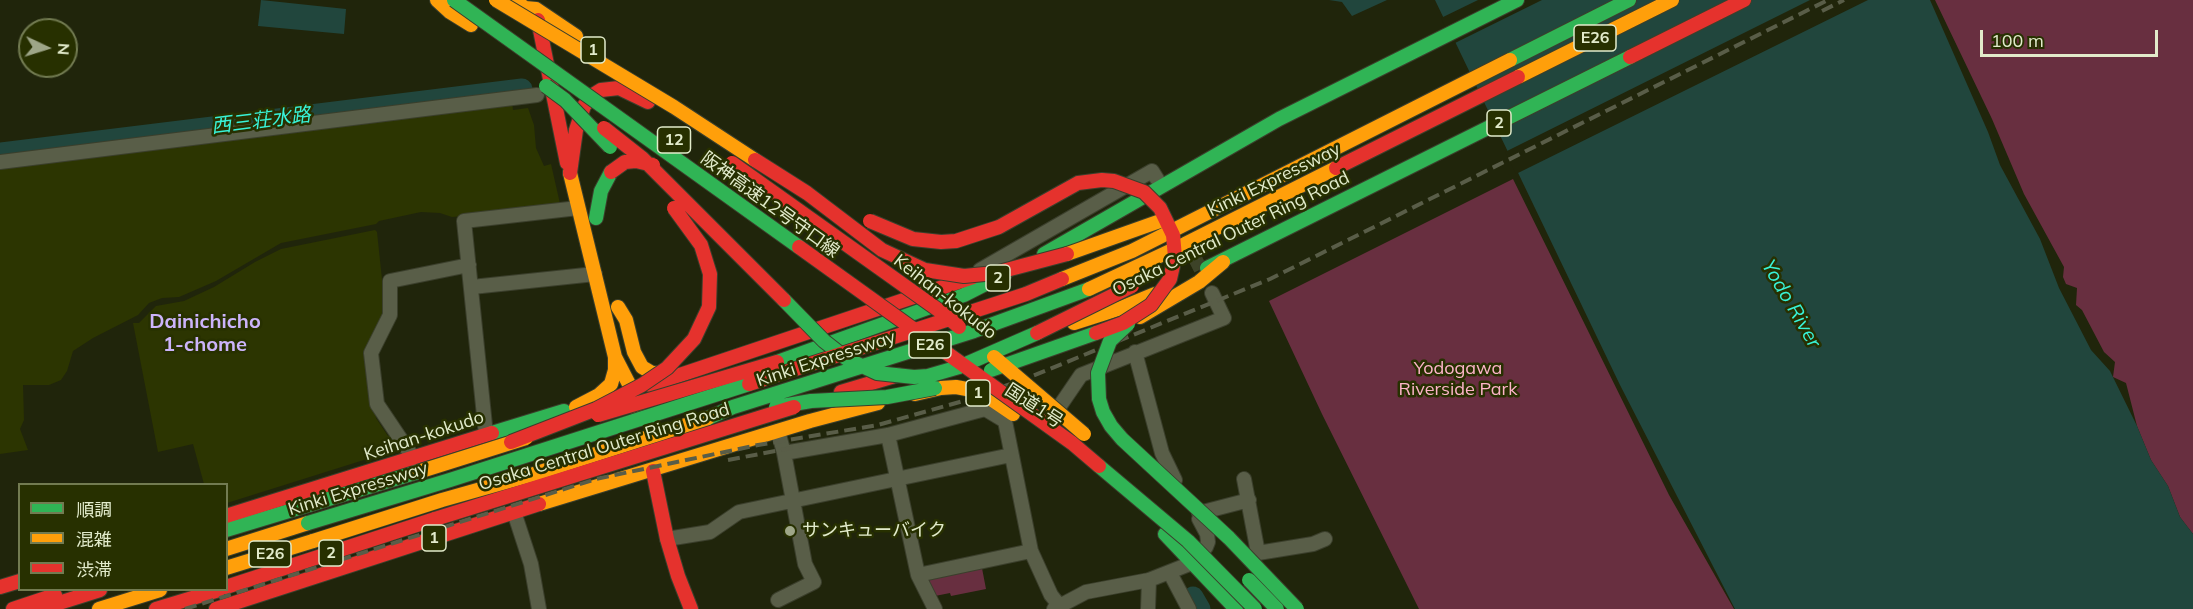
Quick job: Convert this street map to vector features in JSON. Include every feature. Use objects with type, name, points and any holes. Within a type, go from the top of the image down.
[{"type":"main road","points":[[308,522],[446,466],[556,426],[624,395],[667,368],[700,330],[709,306],[711,284],[707,260],[694,232],[665,199],[608,146],[543,77],[515,51],[451,4],[437,0]]},
{"type":"main road","points":[[437,0],[477,35]]},
{"type":"main road","points":[[514,0],[525,8],[534,3]]},
{"type":"main road","name":"Osaka Central Outer Ring Road","points":[[228,524],[255,522],[416,465],[777,362],[964,296],[1070,241],[1279,119],[1517,0]]},
{"type":"main road","name":"Kinki Expressway","points":[[228,548],[450,480],[1026,294],[1132,251],[1629,0]]},
{"type":"main road","name":"Kinki Expressway","points":[[228,567],[701,421],[733,408],[974,331],[1073,296],[1348,164],[1671,0]]},
{"type":"main road","name":"Osaka Central Outer Ring Road","points":[[228,586],[342,554],[435,519],[841,392],[1121,308],[1223,262],[1744,0]]},
{"type":"main road","points":[[491,3],[664,101],[807,193],[882,250],[914,266],[952,275],[994,273],[1091,248],[1156,223],[1402,107],[1452,90]]},
{"type":"main road","name":"阪神高速12号守口線","points":[[491,3],[759,201]]},
{"type":"main road","points":[[534,3],[560,62],[584,163]]},
{"type":"main road","points":[[534,3],[543,77],[569,170]]},
{"type":"main road","name":"1","points":[[534,3],[581,40],[644,99]]},
{"type":"main road","name":"阪神高速12号守口線","points":[[451,4],[1072,443]]},
{"type":"main road","points":[[543,77],[557,70],[560,62]]},
{"type":"main road","name":"Keihan-kokudo","points":[[691,609],[667,539],[653,471],[632,390],[615,357],[569,170],[576,130],[584,106],[593,95],[601,90],[619,88],[644,99],[944,314],[1096,443]]},
{"type":"main road","points":[[565,100],[642,158],[824,341],[847,359],[877,373],[914,377],[928,376],[959,367],[1027,339],[1142,281]]},
{"type":"main road","points":[[589,185],[598,224],[601,191],[611,172],[626,162],[646,162],[670,174],[697,194]]},
{"type":"main road","points":[[1162,270],[1241,228],[1348,164]]},
{"type":"main road","points":[[701,421],[735,417],[797,403],[887,397],[950,384],[1123,323],[1151,305],[1165,288],[1173,268],[1175,256],[1173,235],[1160,208],[1144,192],[1114,181],[1078,183],[992,230],[971,237],[941,242],[902,236],[807,193]]},
{"type":"main road","name":"阪神高速12号守口線","points":[[796,228],[869,280]]},
{"type":"main road","points":[[632,390],[958,282],[1070,241]]},
{"type":"main road","name":"Keihan-kokudo","points":[[603,250],[633,379],[632,390]]},
{"type":"main road","points":[[1223,262],[1200,282],[1128,324],[1110,341],[1098,373],[1099,399],[1103,412],[1128,445],[1244,554],[1297,609]]},
{"type":"main road","name":"1","points":[[888,294],[1080,431]]},
{"type":"main road","points":[[615,298],[626,320],[638,361],[647,370],[660,374],[706,367]]},
{"type":"main road","points":[[642,428],[1005,308],[1050,303],[1121,308]]},
{"type":"main road","name":"1","points":[[852,305],[1072,443],[1188,541],[1255,609]]},
{"type":"main road","points":[[810,421],[1005,354],[1092,318]]},
{"type":"main road","points":[[576,407],[606,390],[611,384],[615,370],[615,357]]},
{"type":"main road","name":"国道1号","points":[[653,471],[810,421],[925,391],[956,387],[972,390],[988,397],[1068,450],[1141,510],[1236,609]]},
{"type":"main road","name":"Keihan-kokudo","points":[[228,524],[416,465],[486,435],[632,390]]},
{"type":"main road","name":"1","points":[[216,609],[514,512],[653,471]]},
{"type":"main road","points":[[1193,518],[1212,544]]},
{"type":"main road","points":[[228,574],[411,545]]},
{"type":"main road","points":[[275,590],[342,554]]},
{"type":"main road","points":[[1241,571],[1277,609]]},
{"type":"main road","points":[[0,587],[18,582]]},
{"type":"main road","points":[[0,602],[35,591]]},
{"type":"main road","points":[[13,609],[71,591]]},
{"type":"main road","points":[[40,609],[97,591]]},
{"type":"main road","points":[[99,609],[157,591]]},
{"type":"main road","points":[[121,609],[178,591]]},
{"type":"main road","points":[[156,609],[216,591]]},
{"type":"street","points":[[0,162],[537,95]]},
{"type":"street","points":[[958,282],[1154,175]]},
{"type":"street","points":[[486,435],[464,221],[578,208]]},
{"type":"street","points":[[416,465],[377,404],[371,353],[390,315],[390,281],[469,265]]},
{"type":"street","points":[[472,287],[595,274]]},
{"type":"street","points":[[1041,432],[1081,375],[1224,318],[1212,293]]},
{"type":"street","points":[[1135,352],[1165,461],[1193,518],[1249,500]]},
{"type":"street","points":[[784,453],[888,435],[985,409],[1005,421],[1031,551],[1057,608],[1086,592],[1149,580],[1170,573],[1192,563],[1212,544],[1221,544],[1239,553],[1257,553],[1325,540]]},
{"type":"street","points":[[778,431],[805,564],[814,582],[778,600]]},
{"type":"street","points":[[888,435],[918,575],[935,609]]},
{"type":"street","points":[[667,539],[710,532],[739,512],[1011,454]]},
{"type":"street","points":[[1244,478],[1257,553]]},
{"type":"street","points":[[514,512],[531,564],[539,609]]},
{"type":"street","points":[[918,575],[1031,551]]},
{"type":"street","points":[[1170,573],[1189,609]]},
{"type":"street","points":[[1148,609],[1149,580]]},
{"type":"shaded area","points":[[512,102],[513,110],[528,108],[534,125],[536,148],[544,166],[551,164],[561,208],[452,217],[440,213],[421,212],[379,221],[376,224],[281,243],[216,281],[179,297],[162,298],[149,303],[138,315],[73,351],[67,371],[61,380],[49,385],[23,385],[24,420],[20,429],[28,450],[0,454],[0,165]]},
{"type":"shaded area","points":[[375,230],[377,232],[386,317],[368,353],[376,418],[388,436],[391,435],[402,448],[228,503],[228,483],[204,483],[193,444],[158,452],[133,323],[139,323],[156,306],[184,301],[214,287],[281,249]]},
{"type":"green space","points":[[1935,0],[2193,0],[2193,534],[2180,517],[2168,486],[2151,460],[2137,426],[2126,383],[2113,377],[2115,362],[2104,352],[2082,310],[2076,305],[2077,288],[2066,284],[2063,277],[2064,267],[2024,194],[1992,119]]},
{"type":"green space","name":"Yodogawa Riverside Park","points":[[1513,179],[1669,495],[1734,609],[1419,609],[1322,414],[1269,301]]},
{"type":"green space","points":[[981,563],[986,589],[951,596],[950,593],[935,596],[925,575]]},
{"type":"water","points":[[261,0],[346,9],[344,34],[258,26]]},
{"type":"water","points":[[1329,0],[1387,0],[1352,16],[1342,2]]},
{"type":"water","name":"Yodo River","points":[[1435,0],[1930,0],[1988,132],[2000,165],[2040,239],[2059,288],[2091,350],[2110,371],[2151,460],[2168,486],[2180,517],[2193,534],[2193,609],[1735,609],[1620,385]]},
{"type":"pier","points":[[1478,0],[1542,0],[1453,44],[1441,18]]},
{"type":"pier","points":[[1810,0],[1868,0],[1516,174],[1505,152]]},
{"type":"waterway","name":"西三荘水路","points":[[0,153],[522,89]]},
{"type":"waterway","points":[[1193,597],[1200,609]]},
{"type":"tunnel","points":[[1185,238],[1206,280]]},
{"type":"railway","points":[[185,609],[596,479],[758,445],[878,425],[963,401],[1030,377],[1270,279],[1828,0]]},
{"type":"railway","points":[[1822,11],[1844,0]]},
{"type":"railway","points":[[728,460],[802,446]]},
{"type":"traffic: fast","points":[[454,0],[799,247]]},
{"type":"traffic: fast","points":[[1044,254],[1279,119],[1517,0]]},
{"type":"traffic: fast","points":[[1510,60],[1629,0]]},
{"type":"traffic: fast","points":[[1207,268],[1630,57]]},
{"type":"traffic: fast","points":[[546,86],[565,100],[610,147]]},
{"type":"traffic: fast","points":[[596,218],[601,191],[611,172]]},
{"type":"traffic: fast","points":[[777,362],[964,295],[1005,274]]},
{"type":"traffic: fast","points":[[708,418],[733,407],[974,331],[1089,289]]},
{"type":"traffic: fast","points":[[784,300],[824,341],[847,359],[877,373],[914,377],[928,376],[959,367],[1037,333]]},
{"type":"traffic: fast","points":[[1128,324],[1110,341],[1098,373],[1099,399],[1111,426],[1122,439],[1229,538],[1297,609]]},
{"type":"traffic: fast","points":[[991,370],[1096,333]]},
{"type":"traffic: fast","points":[[308,523],[749,384]]},
{"type":"traffic: fast","points":[[776,407],[811,401],[887,397],[935,388]]},
{"type":"traffic: fast","points":[[492,433],[564,411]]},
{"type":"traffic: fast","points":[[1099,466],[1188,541],[1255,609]]},
{"type":"traffic: fast","points":[[228,529],[418,472]]},
{"type":"traffic: fast","points":[[1165,534],[1236,609]]},
{"type":"traffic: fast","points":[[1249,580],[1277,609]]},
{"type":"traffic: slow","points":[[437,0],[450,12],[471,25]]},
{"type":"traffic: slow","points":[[496,0],[674,107],[755,160]]},
{"type":"traffic: slow","points":[[514,0],[525,8],[536,9],[576,36]]},
{"type":"traffic: slow","points":[[1518,77],[1672,0]]},
{"type":"traffic: slow","points":[[1062,279],[1132,251],[1510,60]]},
{"type":"traffic: slow","points":[[1089,289],[1185,244],[1336,168]]},
{"type":"traffic: slow","points":[[570,173],[615,357],[632,390],[638,411]]},
{"type":"traffic: slow","points":[[1067,254],[1163,220]]},
{"type":"traffic: slow","points":[[1140,317],[1199,282],[1223,262]]},
{"type":"traffic: slow","points":[[1074,323],[1155,294]]},
{"type":"traffic: slow","points":[[618,307],[626,320],[634,352],[642,367],[652,373],[670,373]]},
{"type":"traffic: slow","points":[[576,407],[599,395],[611,384],[615,370],[615,357]]},
{"type":"traffic: slow","points":[[994,357],[1084,434]]},
{"type":"traffic: slow","points":[[915,394],[941,388],[956,387],[972,390],[988,397],[1013,414]]},
{"type":"traffic: slow","points":[[539,504],[810,421],[878,403]]},
{"type":"traffic: slow","points":[[313,541],[708,418]]},
{"type":"traffic: slow","points":[[418,472],[526,438]]},
{"type":"traffic: slow","points":[[228,548],[308,523]]},
{"type":"traffic: slow","points":[[228,567],[313,541]]},
{"type":"traffic: slow","points":[[99,609],[157,591]]},
{"type":"traffic: jam","points":[[1630,57],[1744,0]]},
{"type":"traffic: jam","points":[[538,20],[567,163]]},
{"type":"traffic: jam","points":[[1336,168],[1518,77]]},
{"type":"traffic: jam","points":[[570,173],[576,130],[584,106],[593,95],[601,90],[619,88],[648,102]]},
{"type":"traffic: jam","points":[[604,128],[642,158],[784,300]]},
{"type":"traffic: jam","points":[[755,160],[807,193],[882,250],[925,270],[964,276],[995,273],[1067,254]]},
{"type":"traffic: jam","points":[[611,172],[625,162],[636,161],[653,165]]},
{"type":"traffic: jam","points":[[732,163],[959,327]]},
{"type":"traffic: jam","points":[[870,221],[913,239],[956,241],[999,227],[1078,183],[1114,181],[1144,192],[1160,208],[1173,235],[1175,257],[1170,279],[1151,305],[1123,323],[1096,333]]},
{"type":"traffic: jam","points":[[511,442],[596,409],[642,385],[667,368],[694,339],[709,307],[710,274],[701,245],[674,208]]},
{"type":"traffic: jam","points":[[799,247],[1072,443],[1099,466]]},
{"type":"traffic: jam","points":[[650,385],[973,277]]},
{"type":"traffic: jam","points":[[749,384],[1026,294],[1062,279]]},
{"type":"traffic: jam","points":[[1037,333],[1132,286]]},
{"type":"traffic: jam","points":[[598,415],[777,362]]},
{"type":"traffic: jam","points":[[841,392],[898,375]]},
{"type":"traffic: jam","points":[[435,519],[794,407]]},
{"type":"traffic: jam","points":[[228,515],[492,433]]},
{"type":"traffic: jam","points":[[653,471],[667,539],[691,609]]},
{"type":"traffic: jam","points":[[216,609],[539,504]]},
{"type":"traffic: jam","points":[[228,586],[435,519]]},
{"type":"traffic: jam","points":[[0,587],[18,582]]},
{"type":"traffic: jam","points":[[40,609],[97,591]]},
{"type":"traffic: jam","points":[[156,609],[216,591]]},
{"type":"traffic: jam","points":[[13,609],[55,595]]},
{"type":"place","name":"サンキューバイク","points":[[790,531]]},
{"type":"district","name":"Dainichicho 1-chome","points":[[205,334]]}]
